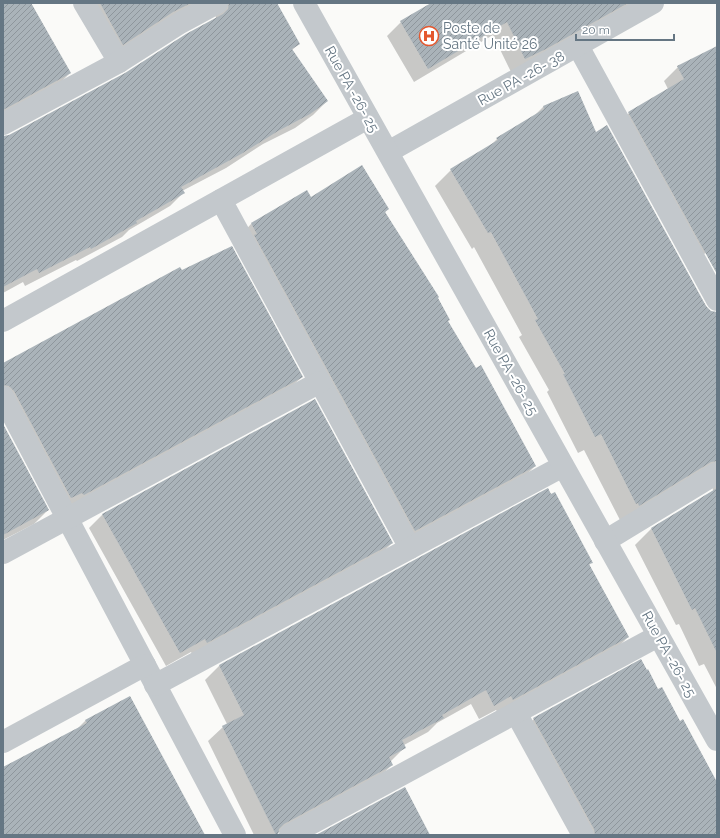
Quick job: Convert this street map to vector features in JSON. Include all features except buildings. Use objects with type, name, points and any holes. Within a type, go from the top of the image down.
[{"type":"street","points":[[84,3],[119,62]]},
{"type":"street","points":[[3,124],[119,62],[180,23],[217,3]]},
{"type":"street","name":"Rue PA -26- 25","points":[[304,3],[717,740]]},
{"type":"street","name":"Rue PA -26- 38","points":[[388,152],[653,3]]},
{"type":"street","points":[[578,46],[715,290]]},
{"type":"street","points":[[3,321],[368,118]]},
{"type":"street","points":[[221,200],[410,548]]},
{"type":"street","points":[[3,553],[320,382]]},
{"type":"street","points":[[3,397],[235,835]]},
{"type":"street","points":[[156,685],[563,466]]},
{"type":"street","points":[[605,541],[717,474]]},
{"type":"street","points":[[290,835],[658,636]]},
{"type":"street","points":[[3,742],[145,665]]},
{"type":"street","points":[[516,713],[583,835]]},
{"type":"place","name":"Poste de Santé Unité 26","points":[[429,36]]}]
